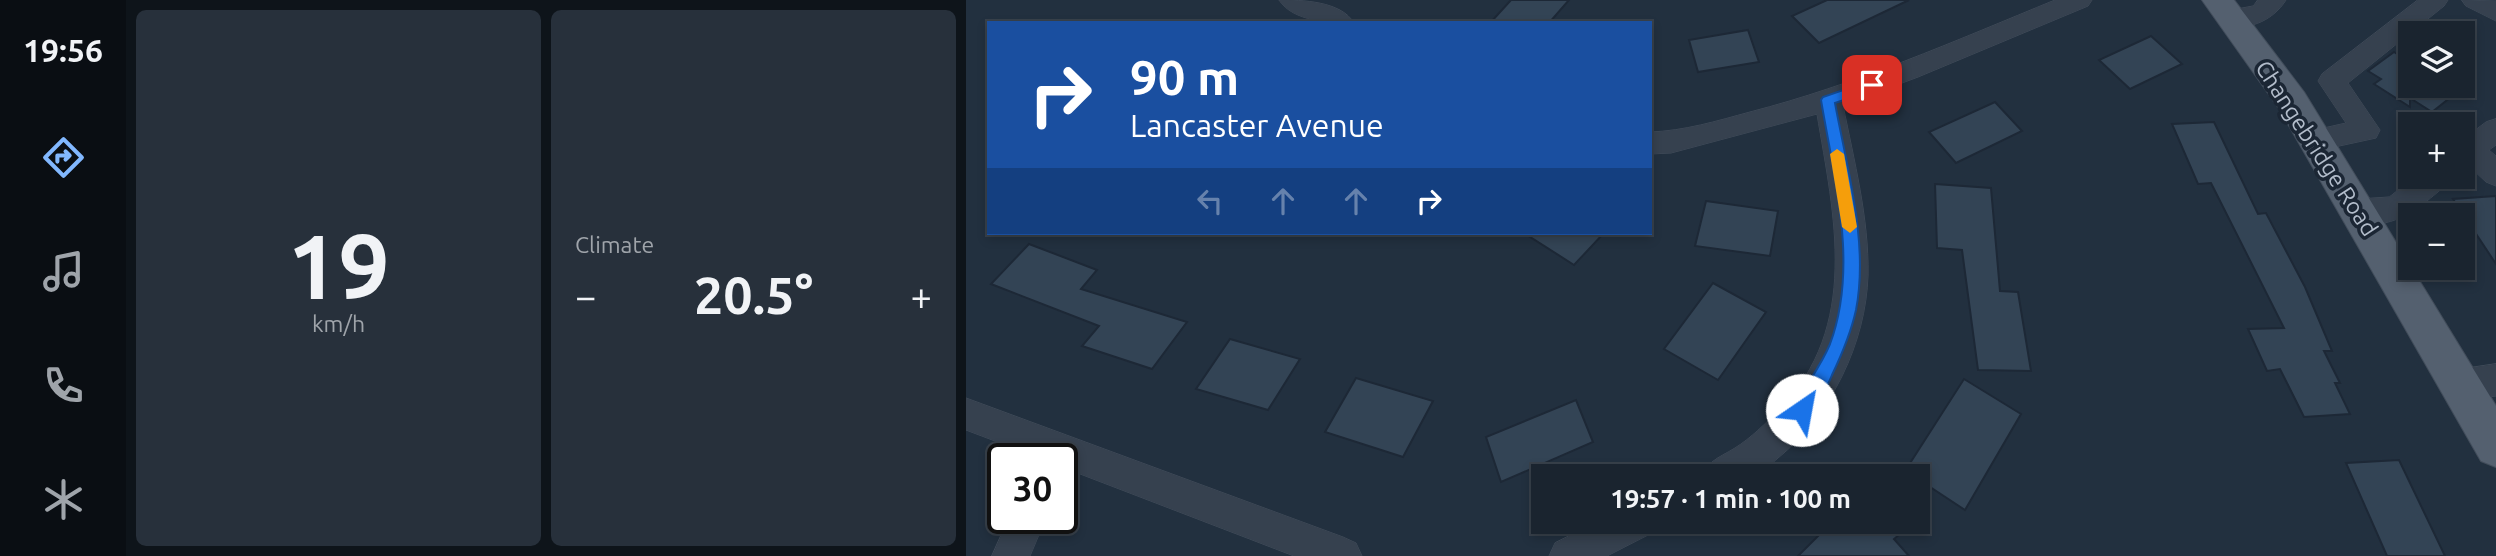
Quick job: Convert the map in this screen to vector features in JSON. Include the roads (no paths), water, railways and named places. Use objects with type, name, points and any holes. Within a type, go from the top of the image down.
[{"type":"main road","name":"Changebridge Road","points":[[2223,9],[2292,101],[2359,211],[2479,383],[2496,446]]},
{"type":"street","points":[[1292,0],[1337,21]]},
{"type":"street","points":[[1652,143],[1703,134],[1791,113],[1872,85],[2079,0]]},
{"type":"street","points":[[2223,9],[2260,14],[2273,0]]},
{"type":"street","points":[[2316,140],[2366,130],[2332,80],[2435,0]]},
{"type":"street","points":[[2475,0],[2496,12]]},
{"type":"street","points":[[1743,464],[1774,440],[1802,410],[1823,377],[1838,343],[1848,309],[1852,276],[1850,227],[1828,100]]},
{"type":"street","points":[[2475,145],[2496,130]]},
{"type":"street","points":[[2475,157],[2496,174]]},
{"type":"street","points":[[2359,211],[2395,209],[2421,189]]},
{"type":"street","points":[[966,414],[1030,443]]},
{"type":"street","points":[[1078,462],[1343,556]]},
{"type":"street","points":[[1011,556],[1021,534]]},
{"type":"street","points":[[1569,556],[1612,534]]}]
